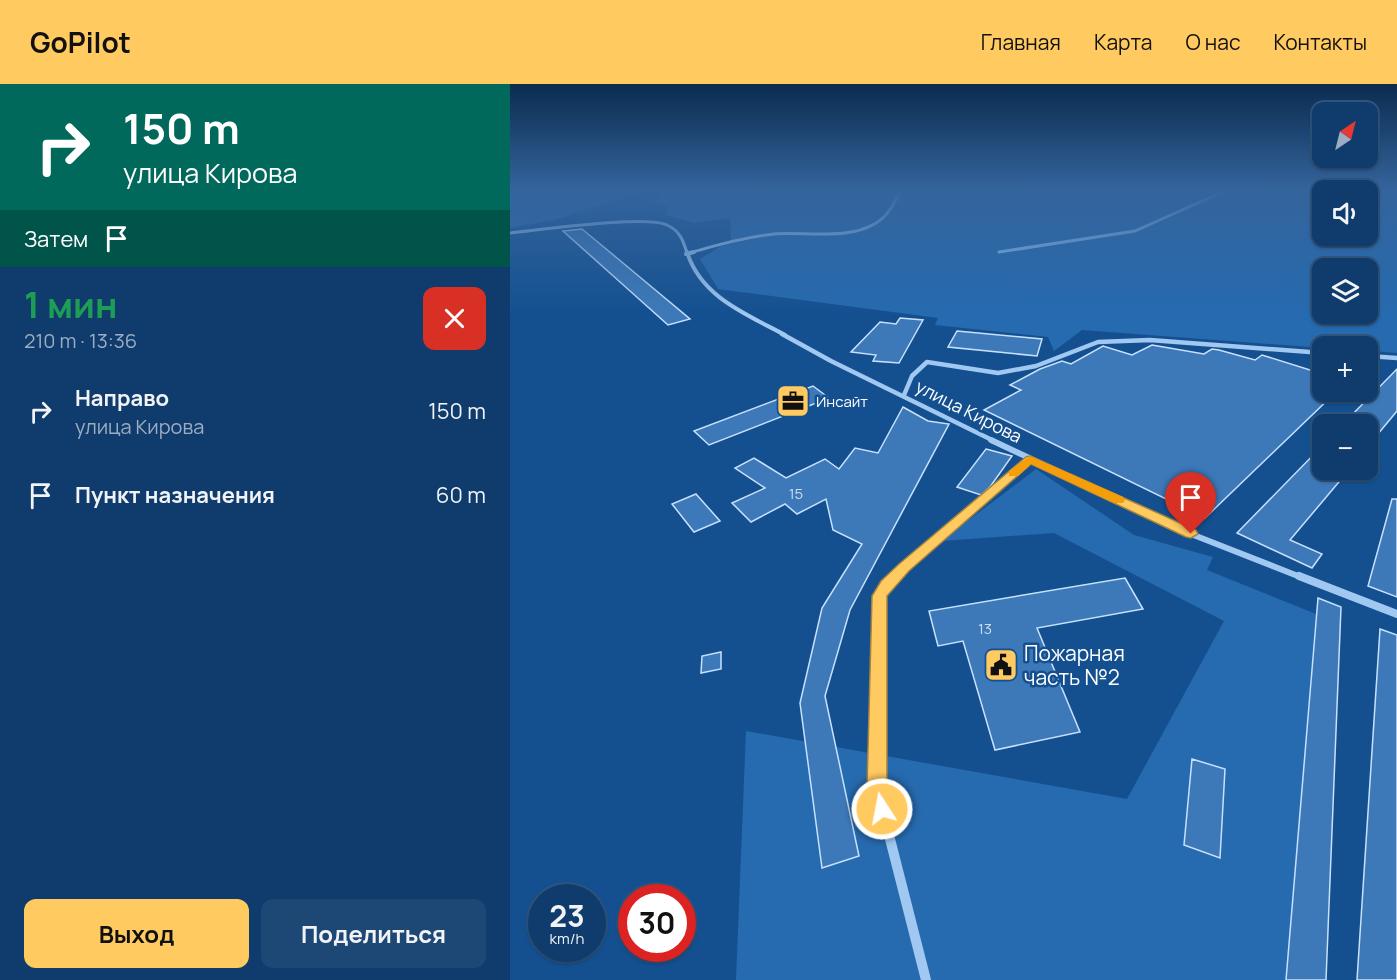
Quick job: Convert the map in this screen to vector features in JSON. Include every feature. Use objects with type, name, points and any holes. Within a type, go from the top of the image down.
[{"type":"street","name":"улица Кирова","points":[[510,233],[531,231]]},
{"type":"street","name":"улица Кирова","points":[[677,231],[681,234],[692,268],[710,291],[730,305],[831,360],[1030,459],[1191,534],[1397,614]]},
{"type":"street","points":[[686,254],[731,240],[785,233],[845,231]]},
{"type":"street","points":[[904,396],[907,381],[915,370],[927,362],[998,373],[1036,366],[1098,342],[1150,340],[1312,352]]},
{"type":"street","points":[[1378,357],[1397,358]]},
{"type":"street","points":[[926,980],[877,788],[880,596],[886,585],[904,568],[1030,459]]},
{"type":"shaded area","points":[[731,231],[1312,231],[1312,246],[1378,246],[1378,231],[1397,231],[1397,353],[1378,352],[1378,336],[1312,336],[1312,347],[1082,330],[1054,351],[1048,337],[935,325],[938,318],[718,289],[700,259],[731,240]]},
{"type":"shaded area","points":[[1036,469],[1134,535],[1213,557],[1207,570],[1316,614],[1286,980],[736,980],[746,731],[1127,799],[1224,621],[1054,533],[941,541]]},
{"type":"building","points":[[563,231],[584,231],[690,319],[668,325]]},
{"type":"building","points":[[900,318],[923,320],[899,363],[873,361],[876,355],[851,352],[880,322],[896,324]]},
{"type":"building","points":[[957,331],[1042,339],[1037,356],[948,347]]},
{"type":"building","points":[[1152,345],[1204,354],[1212,349],[1219,350],[1255,360],[1262,355],[1312,371],[1312,402],[1326,402],[1205,518],[984,410],[1021,390],[1010,385],[1040,369],[1062,361],[1071,364],[1103,346],[1132,355]]},
{"type":"building","points":[[1397,369],[1397,411],[1378,434],[1378,414],[1353,414],[1365,402],[1378,402],[1378,388]]},
{"type":"building","points":[[813,386],[829,398],[709,445],[694,431]]},
{"type":"building","points":[[903,407],[928,421],[949,424],[850,610],[825,696],[859,856],[822,868],[800,703],[822,608],[862,544],[833,530],[826,499],[797,514],[785,504],[751,522],[732,503],[765,488],[735,468],[754,458],[786,478],[825,459],[839,469],[855,448],[878,453]]},
{"type":"building","points":[[986,449],[1012,456],[990,487],[981,495],[957,487]]},
{"type":"building","points":[[1312,456],[1312,480],[1341,480],[1290,540],[1322,554],[1312,568],[1237,533]]},
{"type":"building","points":[[696,494],[720,521],[694,532],[672,504]]},
{"type":"building","points":[[1392,499],[1397,499],[1397,597],[1368,586]]},
{"type":"building","points":[[1125,578],[1143,609],[1037,628],[1080,732],[995,750],[963,641],[938,646],[929,611]]},
{"type":"building","points":[[1318,598],[1341,607],[1326,980],[1286,980]]},
{"type":"building","points":[[1380,629],[1397,635],[1397,980],[1357,980]]},
{"type":"building","points":[[721,652],[721,669],[701,673],[702,656]]},
{"type":"building","points":[[1192,759],[1225,769],[1220,858],[1184,845]]},
{"type":"waterway","points":[[999,252],[1135,231]]},
{"type":"slow traffic","points":[[1014,474],[1030,459],[1118,500]]},
{"type":"place","name":"Инсайт","points":[[793,401]]},
{"type":"place","name":"Пожарная часть №2","points":[[1001,665]]},
{"type":"route","points":[[882,809],[877,788],[880,596],[886,585],[904,568],[1030,459],[1191,534]]}]
